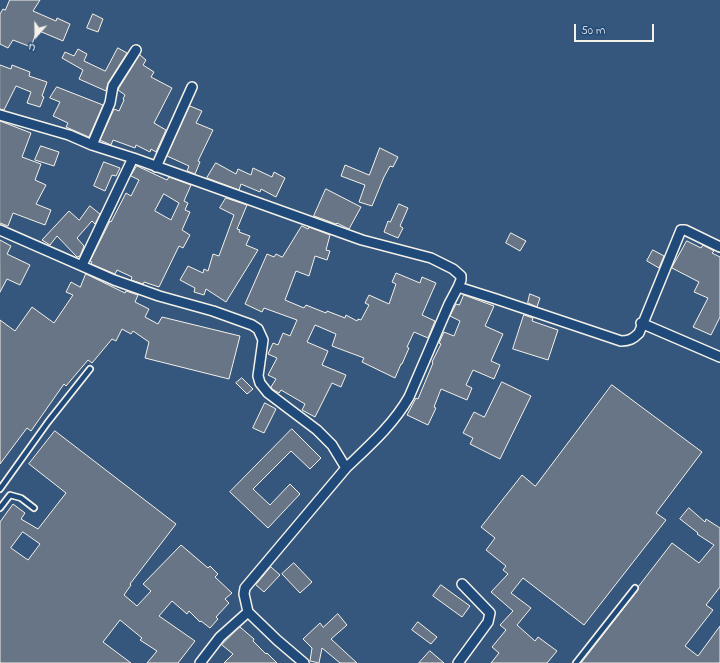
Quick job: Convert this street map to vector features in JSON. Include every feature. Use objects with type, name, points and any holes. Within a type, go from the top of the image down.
[{"type":"street","points":[[92,145],[110,103],[113,86],[136,50]]},
{"type":"street","points":[[156,167],[192,87]]},
{"type":"street","points":[[0,115],[69,134],[92,145],[133,158],[362,240],[431,258],[453,268],[461,276],[462,280],[449,304],[403,408],[388,427],[346,468],[245,588],[244,594],[248,612],[304,663]]},
{"type":"street","points":[[82,265],[133,158]]},
{"type":"street","points":[[0,230],[114,280],[159,296],[213,311],[252,324],[258,329],[263,340],[258,376],[260,383],[268,393],[318,430],[332,446],[346,468]]},
{"type":"street","points":[[458,287],[496,298],[621,341],[628,341],[635,337],[638,333],[681,230],[685,230],[720,247]]},
{"type":"street","points":[[641,323],[720,357]]},
{"type":"street","points":[[458,663],[488,622],[490,616],[490,613],[462,584]]},
{"type":"street","points":[[200,663],[220,637],[248,612]]},
{"type":"lane","points":[[0,489],[48,422],[90,369]]},
{"type":"lane","points":[[0,508],[10,495],[20,498],[34,508]]},
{"type":"lane","points":[[576,663],[635,588]]},
{"type":"building","points":[[10,0],[40,0],[33,11],[56,21],[57,18],[70,24],[63,41],[37,30],[31,47],[13,40],[8,48],[0,44],[0,14],[3,9],[5,10]]},
{"type":"building","points":[[93,14],[103,19],[98,32],[87,28]]},
{"type":"building","points":[[118,48],[127,53],[108,83],[106,91],[79,79],[83,70],[62,58],[65,52],[74,56],[78,49],[87,54],[84,61],[105,71]]},
{"type":"building","points":[[140,55],[146,60],[143,65],[154,72],[151,77],[172,88],[154,123],[166,130],[156,152],[151,149],[150,152],[136,145],[135,148],[113,140],[111,145],[100,140],[114,109],[119,111],[124,100],[125,95],[118,90]]},
{"type":"building","points":[[0,65],[11,69],[12,65],[30,72],[29,76],[47,82],[40,107],[27,103],[31,92],[16,86],[4,110],[0,109]]},
{"type":"building","points":[[57,87],[103,105],[89,137],[66,127],[68,123],[53,116],[60,102],[50,98]]},
{"type":"building","points":[[190,106],[202,111],[196,123],[213,130],[198,161],[200,162],[195,174],[187,171],[189,166],[167,156]]},
{"type":"building","points":[[0,121],[31,133],[22,157],[41,164],[35,180],[46,185],[36,204],[51,210],[45,225],[13,213],[8,226],[0,223]]},
{"type":"building","points":[[41,146],[59,152],[54,166],[35,160]]},
{"type":"building","points":[[380,148],[398,157],[393,167],[390,166],[384,177],[372,206],[359,202],[365,185],[341,176],[345,165],[369,175]]},
{"type":"building","points":[[104,162],[120,168],[116,176],[112,175],[105,191],[94,186]]},
{"type":"building","points":[[216,163],[236,174],[238,169],[251,175],[253,168],[272,177],[274,172],[285,178],[276,197],[261,189],[260,192],[241,184],[239,190],[207,178]]},
{"type":"building","points":[[137,166],[167,180],[169,177],[191,185],[184,201],[188,203],[185,210],[190,212],[182,230],[190,235],[183,248],[179,246],[159,287],[144,282],[143,284],[131,280],[132,277],[117,270],[115,274],[91,264],[92,262],[90,261],[126,193],[131,196],[139,180],[131,176]],"holes":[[[164,194],[179,203],[171,220],[155,211]]]},
{"type":"building","points":[[326,189],[361,207],[349,229],[337,223],[336,224],[314,216]]},
{"type":"building","points":[[226,198],[247,205],[237,229],[240,230],[239,232],[250,236],[246,245],[258,250],[226,302],[206,289],[204,295],[194,292],[195,288],[180,280],[188,266],[203,273],[204,269],[208,271],[213,254],[219,256],[234,215],[220,208]]},
{"type":"building","points":[[399,204],[408,208],[400,226],[403,228],[398,238],[384,232],[388,221],[390,222]]},
{"type":"building","points":[[90,206],[100,214],[95,224],[92,221],[77,238],[84,246],[80,256],[77,257],[57,236],[50,245],[42,240],[69,211],[79,220]]},
{"type":"building","points":[[302,226],[330,235],[326,250],[330,251],[327,260],[315,256],[309,276],[296,271],[285,300],[304,308],[306,305],[326,313],[327,311],[345,318],[346,315],[357,321],[358,319],[361,320],[369,305],[365,303],[369,295],[389,304],[396,284],[392,282],[396,273],[420,283],[422,277],[436,283],[422,315],[435,321],[428,338],[414,332],[407,347],[409,348],[395,378],[362,362],[364,358],[332,346],[336,334],[315,325],[307,342],[328,351],[322,365],[346,375],[341,387],[332,383],[315,417],[302,410],[305,404],[281,390],[279,393],[272,389],[271,387],[276,379],[268,375],[277,358],[268,354],[273,343],[278,345],[283,333],[290,336],[297,320],[264,308],[262,312],[245,304],[267,254],[274,257],[276,254],[282,257]]},
{"type":"building","points":[[511,233],[526,241],[520,251],[506,243]]},
{"type":"building","points":[[0,240],[11,246],[7,254],[30,265],[20,285],[7,279],[0,292]]},
{"type":"building","points":[[687,241],[701,248],[703,245],[714,251],[712,253],[720,257],[720,317],[711,335],[693,327],[708,298],[694,292],[699,282],[672,268]]},
{"type":"building","points":[[653,250],[664,256],[659,268],[647,261]]},
{"type":"building","points":[[86,274],[125,293],[126,291],[138,295],[135,302],[149,309],[145,317],[158,324],[162,317],[240,336],[229,379],[145,358],[149,342],[133,331],[131,334],[122,329],[116,341],[112,339],[92,363],[88,360],[66,386],[64,384],[31,431],[27,428],[0,464],[0,320],[15,331],[32,307],[54,323],[73,295],[66,292],[71,282],[80,287]]},
{"type":"building","points":[[530,294],[540,298],[537,307],[528,303]]},
{"type":"building","points":[[464,295],[494,306],[485,326],[503,334],[491,361],[500,365],[494,379],[473,370],[466,385],[472,388],[467,400],[441,389],[434,407],[436,408],[428,425],[407,415],[416,398],[418,399],[433,363],[432,362],[441,344],[439,343],[444,332],[454,336],[460,321],[450,316],[456,304],[459,305]]},
{"type":"building","points":[[524,315],[533,318],[532,321],[558,330],[548,360],[513,349]]},
{"type":"building","points":[[242,378],[253,389],[247,394],[236,383]]},
{"type":"building","points":[[502,382],[531,396],[500,459],[470,444],[473,438],[463,433],[474,412],[484,417]]},
{"type":"building","points":[[612,385],[702,452],[656,513],[666,520],[584,625],[523,578],[511,593],[531,608],[517,625],[535,641],[538,637],[557,651],[547,663],[491,663],[499,653],[492,647],[506,630],[500,625],[513,611],[491,592],[508,574],[503,570],[506,566],[486,550],[495,538],[481,527],[522,475],[535,486]]},
{"type":"building","points":[[265,403],[276,409],[264,433],[253,428]]},
{"type":"building","points":[[292,429],[321,458],[310,469],[291,451],[253,489],[270,505],[290,484],[300,494],[268,528],[230,492]]},
{"type":"building","points":[[55,431],[176,524],[130,584],[131,585],[124,595],[137,606],[151,591],[143,584],[181,545],[208,568],[210,566],[218,574],[215,577],[232,593],[225,599],[229,603],[216,617],[218,619],[210,628],[201,621],[200,622],[189,611],[187,614],[172,601],[159,616],[195,641],[178,663],[147,663],[157,651],[140,640],[142,638],[120,620],[103,642],[131,663],[0,663],[0,522],[13,504],[25,513],[21,519],[38,529],[66,493],[29,464]],"holes":[[[23,532],[40,544],[28,560],[11,548]]]},
{"type":"building","points":[[689,508],[705,522],[706,519],[720,528],[720,587],[706,605],[713,610],[685,646],[698,656],[720,626],[720,663],[581,663],[638,590],[638,587],[672,543],[699,563],[714,545],[697,534],[698,533],[680,519]]},
{"type":"building","points":[[294,563],[312,582],[300,593],[282,574]]},
{"type":"building","points":[[271,567],[280,575],[264,592],[256,585]]},
{"type":"building","points":[[441,585],[470,606],[462,617],[433,596]]},
{"type":"building","points":[[338,614],[347,625],[331,639],[357,663],[340,663],[322,648],[319,663],[310,661],[312,648],[303,639],[320,623],[323,627]]},
{"type":"building","points":[[418,622],[437,637],[431,644],[412,630]]},
{"type":"building","points":[[240,627],[254,639],[253,641],[266,654],[267,653],[277,663],[224,663],[233,654],[222,645]]},
{"type":"building","points":[[430,651],[444,663],[419,663]]}]
